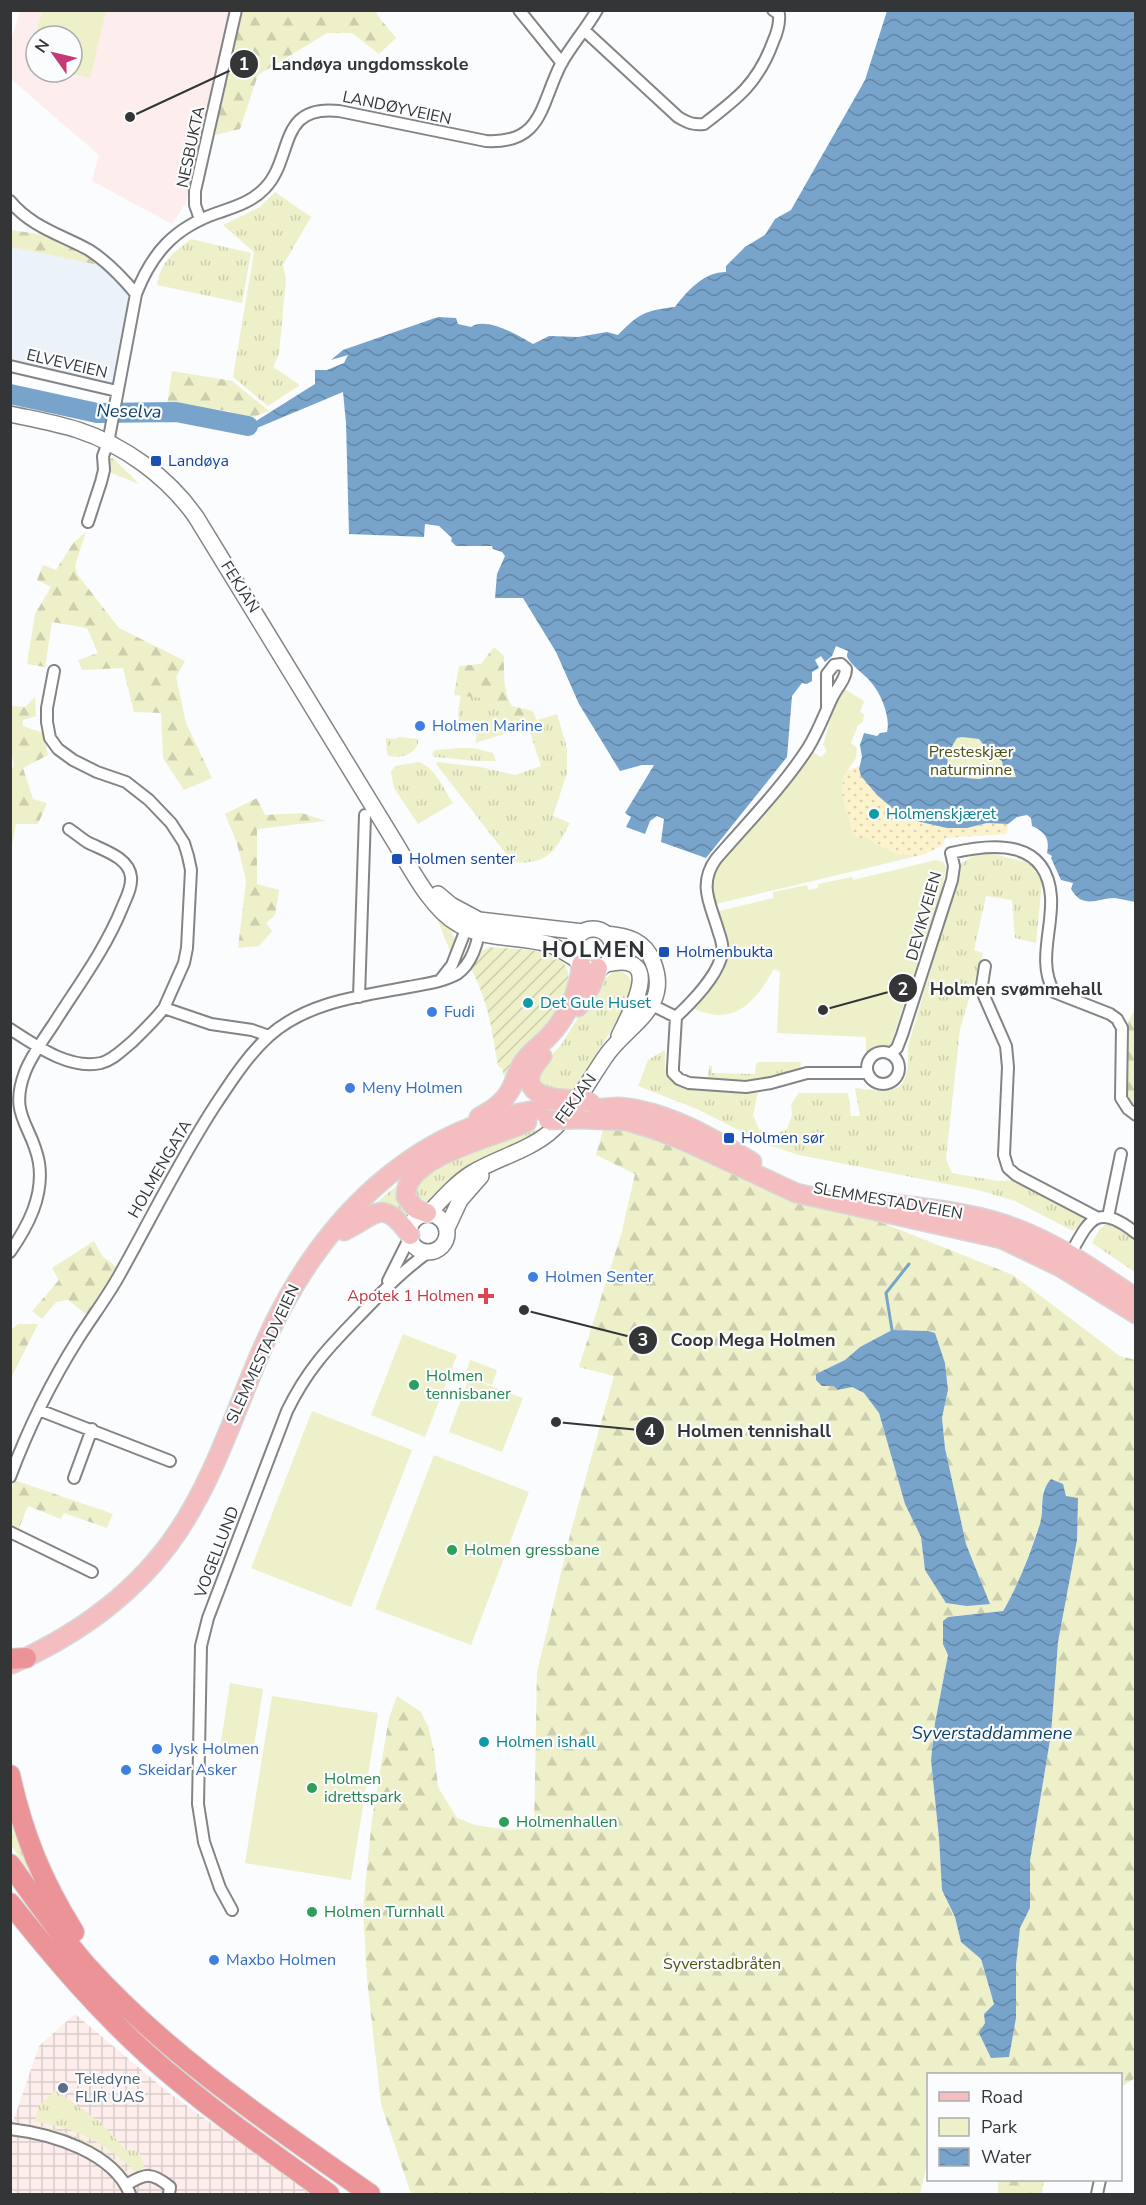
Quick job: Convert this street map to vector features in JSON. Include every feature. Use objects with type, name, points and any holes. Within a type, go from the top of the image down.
[{"type":"highway","points":[[10,1775],[27,1841],[44,1880],[83,1947],[87,1965]]},
{"type":"highway","points":[[10,1864],[87,1965],[131,2009],[182,2055],[286,2136],[370,2194]]},
{"type":"highway","points":[[10,1903],[77,1984],[148,2055],[208,2106],[329,2194]]},
{"type":"main road","name":"FEKJAN","points":[[10,414],[77,430],[108,443],[159,477],[176,492],[196,517],[396,844],[441,897],[474,924],[549,944],[590,964],[619,961],[634,966],[642,982],[643,1017],[614,1046],[555,1128],[541,1139],[472,1173],[428,1214]]},
{"type":"main road","name":"FEKJAN","points":[[474,924],[583,932]]},
{"type":"main road","points":[[445,1138],[464,1124],[494,1109],[507,1097],[523,1062],[551,1035],[564,1016],[576,992],[581,975],[590,964],[613,952],[613,945],[606,934],[595,929],[583,932],[575,942],[574,948],[590,964],[591,986],[571,1021],[530,1073],[530,1084],[538,1094],[548,1098],[557,1109]]},
{"type":"main road","name":"FEKJAN","points":[[606,934],[629,937],[649,952],[658,980],[655,997],[644,1002]]},
{"type":"main road","name":"SLEMMESTADVEIEN","points":[[16,1660],[66,1636],[101,1612],[131,1587],[155,1561],[187,1518],[264,1345],[290,1293],[318,1249],[357,1203],[385,1178],[416,1156],[445,1138],[492,1119],[524,1112],[616,1107],[657,1116],[701,1132],[762,1167],[803,1185],[838,1194],[986,1219],[1028,1233],[1136,1314]]},
{"type":"main road","name":"SLEMMESTADVEIEN","points":[[10,1677],[105,1618],[142,1584],[177,1544],[210,1488],[294,1306],[317,1267],[344,1232],[371,1203],[398,1179],[432,1155],[484,1131],[517,1122],[527,1122],[557,1109]]},
{"type":"main road","name":"SLEMMESTADVEIEN","points":[[586,1109],[659,1131],[796,1193],[994,1237],[1066,1261],[1136,1298]]},
{"type":"main road","points":[[344,1232],[377,1212],[395,1218],[410,1236],[414,1245],[421,1250],[430,1251],[439,1248],[447,1237],[447,1228],[443,1221],[437,1216],[416,1209],[406,1197],[406,1189],[414,1175],[470,1142],[527,1122]]},
{"type":"main road","name":"FEKJAN","points":[[447,1228],[466,1192],[499,1160]]},
{"type":"main road","points":[[410,1236],[411,1225],[418,1217],[428,1214]]},
{"type":"street","name":"NESBUKTA","points":[[200,219],[195,205],[195,191],[236,10]]},
{"type":"street","points":[[519,10],[562,63]]},
{"type":"street","name":"LANDØYVEIEN","points":[[108,443],[136,294],[144,274],[164,245],[179,232],[200,219],[245,204],[264,189],[276,170],[291,132],[300,120],[316,111],[339,111],[459,137],[503,142],[515,140],[532,126],[562,63],[597,10]]},
{"type":"street","points":[[585,31],[678,117],[695,125],[704,124],[750,86],[768,56],[778,29],[780,14],[773,10]]},
{"type":"street","points":[[10,201],[27,219],[106,262],[136,294]]},
{"type":"street","name":"ELVEVEIEN","points":[[10,366],[116,396]]},
{"type":"street","points":[[88,522],[101,482],[104,470],[103,456],[108,443]]},
{"type":"street","points":[[10,1029],[61,1058],[103,1062],[117,1055],[154,1021],[164,1008],[184,963],[188,948],[191,870],[184,843],[171,823],[149,800],[126,782],[73,760],[58,749],[50,738],[46,722],[54,671]]},
{"type":"street","points":[[827,708],[812,740],[789,774],[716,859],[706,874],[706,886],[723,950],[716,968],[694,1000],[676,1017],[673,1073],[679,1079],[689,1083],[746,1087],[807,1073],[867,1073]]},
{"type":"street","points":[[359,997],[365,815]]},
{"type":"street","points":[[10,1252],[22,1235],[39,1194],[39,1161],[20,1115],[19,1097],[26,1070],[105,943],[131,884],[131,874],[126,864],[118,857],[85,841],[69,829]]},
{"type":"street","name":"DEVIKVEIEN","points":[[890,1054],[897,1048],[902,1035],[942,915],[954,866],[951,853],[1003,847],[1022,850],[1034,857],[1048,880],[1051,898],[1045,966],[1047,980],[1054,992],[1110,1014],[1117,1019],[1122,1028],[1121,1098],[1128,1109],[1136,1114]]},
{"type":"street","points":[[441,979],[452,965],[460,945],[474,924]]},
{"type":"street","name":"HOLMENGATA","points":[[10,1477],[39,1410],[79,1337],[120,1274],[198,1132],[237,1073],[269,1036],[306,1012],[457,974],[465,966],[477,943],[474,924]]},
{"type":"street","points":[[985,966],[982,985],[984,996],[1006,1046],[1008,1067],[1004,1155],[1008,1168],[1016,1175],[1102,1217],[1118,1221],[1136,1233]]},
{"type":"street","points":[[644,1002],[676,1017]]},
{"type":"street","points":[[164,1008],[211,1024],[252,1030],[269,1036]]},
{"type":"street","points":[[879,1052],[890,1054],[899,1066],[897,1077],[888,1084],[877,1084],[867,1073],[868,1063],[874,1054],[879,1052]]},
{"type":"street","points":[[1066,1261],[1085,1227],[1102,1217],[1121,1154]]},
{"type":"street","name":"VOGELLUND","points":[[386,1287],[410,1236]]},
{"type":"street","name":"VOGELLUND","points":[[232,1910],[220,1888],[204,1842],[198,1804],[198,1724],[202,1636],[287,1411],[299,1386],[326,1351],[386,1287],[407,1267],[430,1251]]},
{"type":"street","points":[[39,1410],[170,1461]]},
{"type":"street","points":[[74,1478],[92,1430]]},
{"type":"street","points":[[10,1532],[92,1572]]},
{"type":"street","points":[[10,2129],[32,2132],[86,2150],[115,2173],[128,2190],[149,2175],[157,2177],[170,2187],[170,2194]]},
{"type":"shaded area","points":[[20,11],[229,11],[186,202],[172,224],[92,181],[99,155],[11,79],[11,41]]},
{"type":"shaded area","points":[[11,247],[108,267],[134,295],[116,387],[11,365]]},
{"type":"shaded area","points":[[75,2014],[169,2093],[312,2194],[17,2194],[11,2189],[11,2120],[14,2119],[39,2046]]},
{"type":"green space","points":[[42,11],[106,11],[90,78],[84,77],[84,24],[39,24]]},
{"type":"green space","points":[[242,11],[376,11],[396,38],[379,54],[352,33],[327,33],[258,75],[240,129],[215,135]]},
{"type":"green space","points":[[275,192],[311,217],[283,265],[286,279],[279,354],[273,367],[300,385],[268,406],[233,377],[254,252],[223,225],[260,207]]},
{"type":"green space","points":[[11,230],[53,236],[108,267],[11,247]]},
{"type":"green space","points":[[191,239],[251,253],[242,303],[157,285],[161,270],[173,253]]},
{"type":"green space","points":[[172,371],[232,381],[269,411],[243,421],[230,411],[167,404]]},
{"type":"green space","points":[[113,458],[139,484],[109,472],[107,460]]},
{"type":"green space","points":[[86,532],[75,566],[77,574],[119,628],[185,661],[176,677],[186,723],[212,778],[184,790],[163,758],[161,713],[134,712],[123,668],[82,670],[78,660],[98,653],[87,628],[52,622],[45,667],[27,664],[35,614],[51,587],[37,580],[43,565],[56,570],[74,542]]},
{"type":"green space","points":[[494,647],[504,656],[505,682],[509,701],[512,706],[533,711],[538,723],[516,730],[511,728],[509,718],[493,699],[454,695],[459,666],[481,664]]},
{"type":"green space","points":[[843,688],[864,701],[860,712],[864,714],[863,722],[858,725],[851,743],[857,748],[856,758],[843,777],[842,794],[853,834],[860,839],[865,837],[891,852],[913,857],[716,904],[712,881],[716,864],[813,752],[821,757],[827,751],[823,745],[838,695]]},
{"type":"green space","points":[[461,695],[493,699],[509,718],[511,728],[516,730],[475,743],[477,734],[462,733],[460,728],[458,714]]},
{"type":"green space","points":[[35,697],[36,716],[23,720],[23,726],[43,733],[48,755],[23,768],[33,799],[47,803],[38,824],[16,824],[11,851],[10,771],[14,766],[10,743],[11,706],[25,707]]},
{"type":"green space","points":[[557,714],[567,748],[567,773],[553,816],[570,823],[550,854],[537,861],[517,862],[510,859],[436,764],[437,762],[480,767],[515,775],[541,766],[528,726],[538,724],[537,720]]},
{"type":"green space","name":"Presteskjær naturminne","points":[[959,733],[982,739],[1012,766],[1032,799],[940,781],[947,753]]},
{"type":"green space","points":[[397,737],[419,739],[418,744],[405,756],[389,756],[386,738],[397,739]]},
{"type":"green space","points":[[474,748],[493,753],[496,761],[435,757],[432,754],[435,750]]},
{"type":"green space","points":[[418,762],[434,773],[453,803],[418,824],[394,788],[391,772],[395,766]]},
{"type":"green space","points":[[257,798],[265,815],[302,813],[326,821],[257,829],[257,884],[279,890],[275,915],[266,923],[272,931],[259,946],[238,948],[246,881],[237,843],[225,814]]},
{"type":"green space","points":[[981,851],[1030,863],[1042,882],[1036,943],[1015,938],[1012,900],[986,896],[974,950],[983,953],[960,1029],[946,1159],[952,1173],[998,1181],[1014,1180],[1081,1213],[1084,1223],[1073,1231],[1015,1201],[978,1190],[799,1155],[768,1145],[697,1109],[638,1086],[648,1060],[665,1050],[666,1072],[671,1080],[682,1086],[758,1092],[753,1115],[759,1129],[773,1135],[787,1129],[792,1115],[791,1104],[799,1093],[848,1093],[851,1116],[860,1116],[855,1088],[890,1090],[903,1082],[908,1062],[908,1046],[962,863]]},
{"type":"green space","points":[[936,860],[943,862],[946,867],[942,889],[890,1046],[876,1047],[866,1055],[866,1037],[777,1033],[780,972],[774,969],[751,1001],[732,1013],[720,1015],[693,1008],[720,970],[728,950],[719,911],[773,898],[773,892],[807,885],[808,890],[818,888],[818,884],[852,877],[853,880]]},
{"type":"green space","points":[[403,868],[450,928],[455,941],[452,956],[438,921]]},
{"type":"green space","points":[[489,947],[542,952],[557,958],[567,969],[568,983],[563,1000],[541,1037],[508,1078],[498,1066],[485,1004],[471,969],[482,951]]},
{"type":"green space","points":[[614,971],[628,975],[632,983],[631,998],[573,1092],[547,1089],[537,1080],[541,1066],[561,1045],[591,997]]},
{"type":"green space","points":[[1135,1009],[1135,1110],[1124,1095],[1126,1025]]},
{"type":"green space","points":[[758,1062],[801,1062],[800,1068],[761,1081],[708,1078],[709,1065],[712,1066],[712,1073],[755,1074]]},
{"type":"green space","points":[[539,1129],[522,1141],[481,1160],[429,1201],[418,1200],[414,1189],[429,1169],[512,1134]]},
{"type":"green space","name":"Syverstadbråten","points":[[603,1130],[637,1132],[855,1212],[1013,1275],[1120,1356],[1135,1360],[1135,2078],[1122,2086],[1122,2073],[927,2073],[927,2164],[920,2194],[413,2194],[410,2191],[381,2104],[367,1979],[363,1909],[372,1819],[389,1718],[397,1696],[421,1712],[428,1726],[434,1751],[438,1787],[457,1818],[475,1825],[509,1830],[534,1828],[537,1672],[571,1531],[614,1376],[579,1367],[621,1235],[635,1174],[596,1155]],"holes":[[[892,1330],[935,1333],[945,1363],[948,1390],[942,1418],[945,1448],[966,1544],[990,1604],[925,1570],[921,1536],[905,1504],[879,1413],[864,1393],[852,1387],[838,1390],[816,1374],[845,1360],[860,1347]],[[1043,1488],[1065,1496],[1051,1734],[1030,1861],[1030,1908],[1020,1927],[1016,1965],[985,2023],[984,2014],[994,2004],[981,1959],[961,1942],[955,1917],[942,1890],[931,1760],[935,1723],[948,1655],[943,1621],[948,1617],[1002,1611],[1016,1589],[1041,1521]]]},
{"type":"green space","points":[[400,1183],[399,1201],[409,1213],[406,1218],[371,1207]]},
{"type":"green space","points":[[1105,1225],[1122,1229],[1135,1240],[1135,1272],[1092,1243],[1099,1230]]},
{"type":"green space","points":[[94,1241],[103,1257],[117,1267],[106,1288],[86,1314],[68,1300],[56,1302],[42,1319],[32,1311],[59,1280],[52,1268]]},
{"type":"green space","points":[[18,1324],[38,1324],[11,1378],[11,1330]]},
{"type":"green space","name":"Holmen tennisbaner","points":[[403,1334],[457,1355],[425,1437],[371,1415]]},
{"type":"green space","points":[[470,1360],[497,1370],[492,1385],[465,1375]]},
{"type":"green space","points":[[469,1378],[523,1398],[502,1452],[449,1432]]},
{"type":"green space","points":[[312,1411],[412,1450],[351,1607],[251,1568]]},
{"type":"green space","name":"Holmen gressbane","points":[[434,1455],[529,1492],[471,1645],[375,1609]]},
{"type":"green space","points":[[14,1480],[113,1514],[107,1528],[64,1513],[61,1519],[28,1506],[19,1528],[11,1525],[11,1494]]},
{"type":"green space","points":[[230,1683],[263,1689],[253,1753],[220,1748]]},
{"type":"green space","name":"Holmen idrettspark","points":[[272,1696],[378,1713],[351,1880],[245,1863]]},
{"type":"green space","points":[[10,1804],[36,1882],[11,1845]]},
{"type":"green space","points":[[55,2090],[101,2123],[126,2150],[139,2151],[144,2165],[141,2171],[136,2173],[114,2153],[90,2138],[35,2121],[38,2107]]},
{"type":"green space","points":[[32,2125],[72,2135],[97,2147],[129,2174],[127,2176],[95,2151],[59,2135],[32,2128]]},
{"type":"green space","points":[[998,2181],[1044,2181],[1042,2194],[998,2194]]},
{"type":"sand","name":"Holmenskjæret","points":[[860,766],[912,820],[947,828],[967,828],[987,823],[1008,824],[1007,834],[945,838],[943,845],[923,855],[913,857],[891,852],[865,837],[861,840],[853,834],[842,794],[843,777],[847,771]]},
{"type":"water","points":[[887,11],[1135,11],[1135,902],[1115,898],[1086,901],[1076,895],[1071,889],[1073,883],[1061,880],[1052,856],[1047,853],[1046,836],[1032,826],[1031,818],[1027,815],[1017,817],[1008,824],[987,823],[967,828],[947,828],[912,820],[877,795],[861,776],[860,745],[864,733],[877,736],[887,732],[886,711],[871,682],[848,659],[848,651],[836,646],[832,656],[825,662],[821,656],[815,660],[819,668],[812,672],[812,681],[807,684],[802,683],[792,696],[787,757],[706,858],[661,842],[664,819],[657,816],[650,821],[645,834],[626,827],[631,817],[625,813],[654,765],[642,765],[620,771],[579,704],[556,652],[523,598],[495,598],[497,574],[505,556],[502,552],[493,549],[492,546],[456,546],[451,541],[452,538],[439,526],[425,524],[424,537],[349,534],[343,392],[250,431],[248,426],[315,384],[315,370],[327,370],[344,363],[348,355],[331,360],[343,350],[438,317],[456,318],[458,324],[471,327],[477,324],[493,325],[533,344],[549,336],[578,337],[607,332],[618,335],[643,314],[675,307],[691,288],[704,279],[726,272],[726,266],[745,247],[765,235],[775,219],[791,210],[865,80]],"holes":[[[957,738],[979,739],[990,753],[1002,761],[1003,766],[1014,771],[1016,777],[993,776],[979,779],[953,773],[949,768],[948,756]]]},
{"type":"water","points":[[892,1330],[935,1333],[945,1363],[948,1390],[942,1418],[945,1448],[966,1544],[990,1604],[967,1606],[946,1603],[925,1570],[921,1537],[905,1504],[879,1413],[864,1393],[852,1387],[838,1390],[833,1386],[822,1386],[816,1380],[816,1374],[845,1360],[860,1347]]},
{"type":"water","name":"Syverstaddammene","points":[[1051,1479],[1063,1484],[1066,1496],[1078,1498],[1077,1540],[1058,1642],[1051,1734],[1030,1861],[1030,1908],[1020,1928],[1016,1965],[1016,2018],[1009,2057],[991,2058],[979,2033],[985,2023],[984,2014],[994,2004],[981,1959],[961,1942],[955,1917],[942,1890],[931,1760],[935,1723],[948,1655],[943,1644],[943,1621],[948,1617],[1003,1611],[1019,1580],[1040,1524],[1044,1490]]},
{"type":"waterway","name":"Neselva","points":[[10,394],[97,413],[176,412],[248,426]]},
{"type":"waterway","points":[[892,1330],[886,1293],[909,1264]]},
{"type":"place","name":"Landøya ungdomsskole","points":[[130,117]]},
{"type":"place","name":"Landøya","points":[[156,461]]},
{"type":"place","name":"Holmen Marine","points":[[420,726]]},
{"type":"place","name":"Holmenskjæret","points":[[874,814]]},
{"type":"place","name":"Holmen senter","points":[[397,859]]},
{"type":"place","name":"Holmenbukta","points":[[664,952]]},
{"type":"place","name":"Det Gule Huset","points":[[528,1003]]},
{"type":"place","name":"Holmen svømmehall","points":[[823,1010]]},
{"type":"place","name":"Fudi","points":[[432,1012]]},
{"type":"place","name":"Meny Holmen","points":[[350,1088]]},
{"type":"place","name":"Holmen sør","points":[[729,1138]]},
{"type":"place","name":"Holmen Senter","points":[[533,1277]]},
{"type":"place","name":"Apotek 1 Holmen","points":[[486,1296]]},
{"type":"place","name":"Coop Mega Holmen","points":[[524,1310]]},
{"type":"place","name":"Holmen tennisbaner","points":[[414,1385]]},
{"type":"place","name":"Holmen tennishall","points":[[556,1422]]},
{"type":"place","name":"Holmen gressbane","points":[[452,1550]]},
{"type":"place","name":"Holmen ishall","points":[[484,1742]]},
{"type":"place","name":"Jysk Holmen","points":[[157,1749]]},
{"type":"place","name":"Skeidar Asker","points":[[126,1770]]},
{"type":"place","name":"Holmen idrettspark","points":[[312,1788]]},
{"type":"place","name":"Holmenhallen","points":[[504,1822]]},
{"type":"place","name":"Holmen Turnhall","points":[[312,1912]]},
{"type":"place","name":"Maxbo Holmen","points":[[214,1960]]},
{"type":"place","name":"Teledyne FLIR UAS","points":[[63,2088]]},
{"type":"district","name":"HOLMEN","points":[[594,950]]}]
